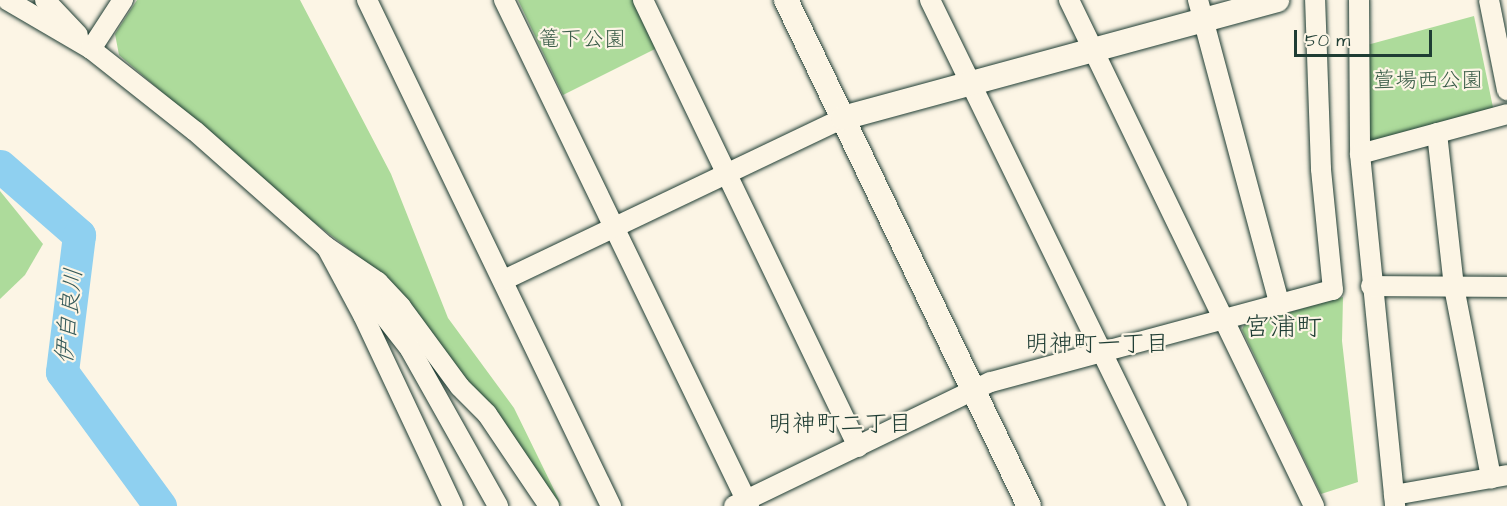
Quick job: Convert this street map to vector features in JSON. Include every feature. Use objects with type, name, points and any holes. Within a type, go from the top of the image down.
[{"type":"street","points":[[7,0],[91,49],[195,131],[325,246],[353,262],[401,307],[460,387],[487,414],[549,506]]},
{"type":"street","points":[[45,0],[91,49]]},
{"type":"street","points":[[91,49],[123,0]]},
{"type":"street","points":[[369,0],[611,506]]},
{"type":"street","points":[[504,0],[615,228],[744,504],[972,390],[1101,352],[1334,290],[1321,169],[1315,0]]},
{"type":"street","points":[[643,0],[858,447]]},
{"type":"street","points":[[786,0],[1029,506]]},
{"type":"street","points":[[930,0],[1177,506]]},
{"type":"street","points":[[1069,0],[1314,506]]},
{"type":"street","points":[[504,280],[728,175],[843,118],[1093,50],[1202,10],[1276,0]]},
{"type":"street","points":[[1359,0],[1360,154],[1371,286],[1395,501],[1499,477],[1454,287],[1437,133]]},
{"type":"street","points":[[1489,0],[1507,90]]},
{"type":"street","points":[[1202,10],[1280,305]]},
{"type":"street","points":[[1360,154],[1507,114]]},
{"type":"street","points":[[325,246],[363,315],[453,506]]},
{"type":"street","points":[[353,262],[375,304],[410,349],[498,506]]},
{"type":"street","points":[[1371,286],[1507,287]]},
{"type":"green space","points":[[137,0],[300,0],[391,174],[448,318],[514,408],[562,506],[384,276],[307,217],[119,55],[115,34]]},
{"type":"green space","name":"篭下公園","points":[[518,0],[634,0],[657,48],[563,95]]},
{"type":"green space","name":"萱場西公園","points":[[1474,16],[1495,117],[1367,148],[1367,45]]},
{"type":"green space","points":[[0,191],[43,244],[25,275],[0,299]]},
{"type":"green space","points":[[1343,297],[1342,341],[1358,482],[1321,494],[1242,330],[1244,325]]},
{"type":"waterway","name":"伊自良川","points":[[0,166],[79,235],[62,372],[160,506]]},
{"type":"district","name":"宮浦町","points":[[1283,328]]},
{"type":"district","name":"明神町一丁目","points":[[1097,345]]},
{"type":"district","name":"明神町二丁目","points":[[840,425]]}]
